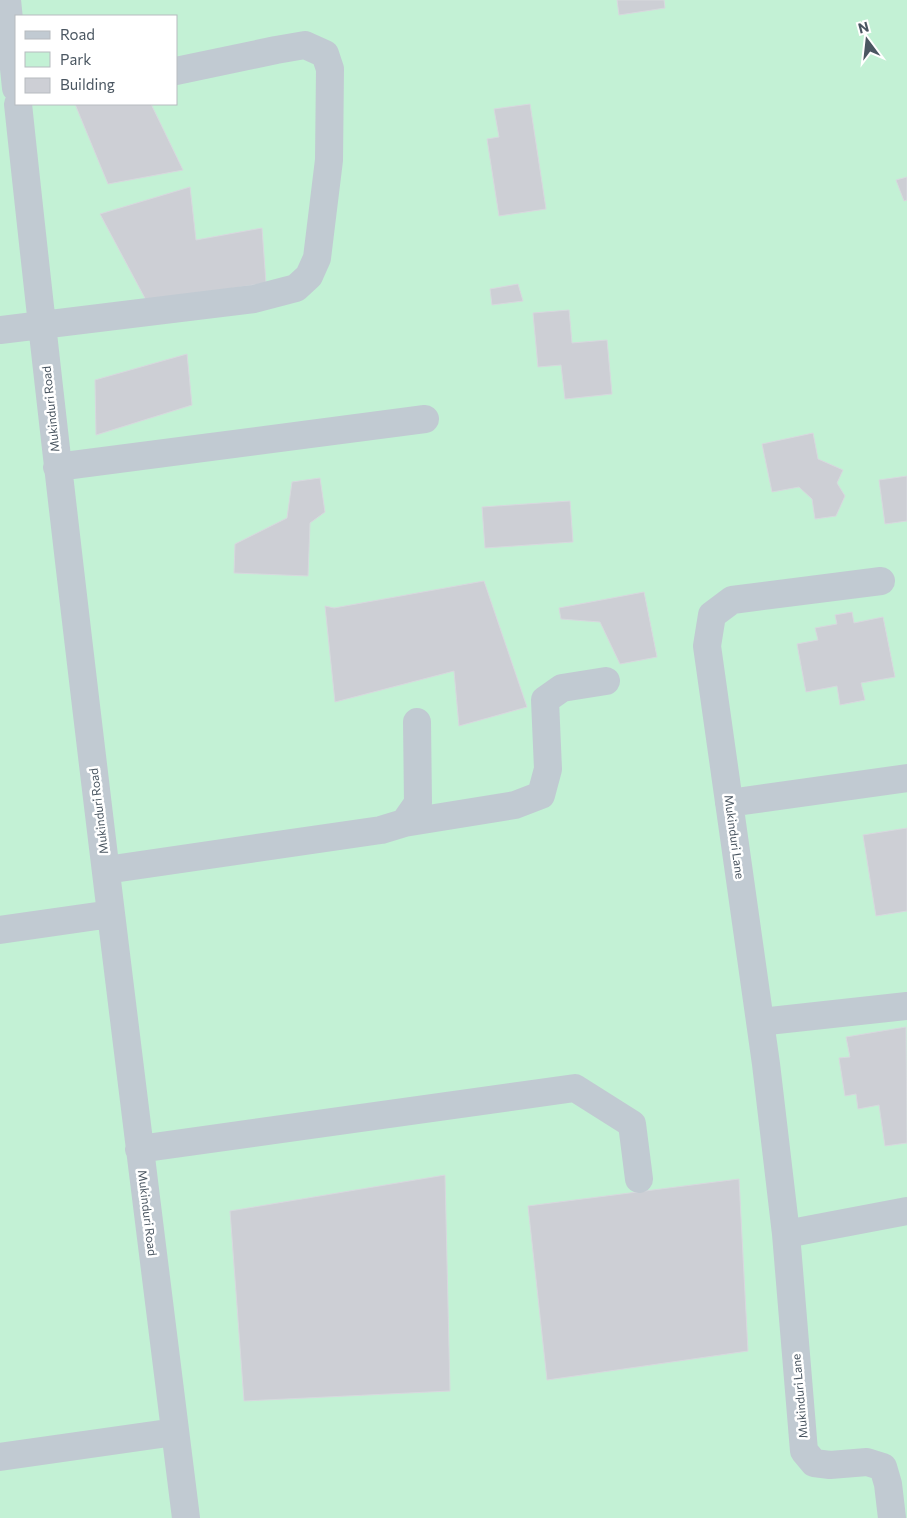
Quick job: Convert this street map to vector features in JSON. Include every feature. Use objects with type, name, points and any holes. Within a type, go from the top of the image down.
[{"type":"street","points":[[7,0],[15,78]]},
{"type":"street","points":[[0,330],[254,299],[296,288],[310,276],[317,258],[329,160],[330,69],[325,54],[305,45],[178,71]]},
{"type":"street","name":"Mukinduri Road","points":[[18,105],[58,467],[111,914],[186,1518]]},
{"type":"street","points":[[58,467],[425,419]]},
{"type":"street","name":"Mukinduri Lane","points":[[881,581],[732,600],[712,614],[707,646],[760,1022],[786,1234],[804,1451],[814,1463],[830,1465],[867,1462],[883,1468],[888,1484],[892,1518]]},
{"type":"street","points":[[106,870],[381,830],[404,823],[515,805],[541,796],[548,769],[545,700],[562,688],[606,681]]},
{"type":"street","points":[[404,823],[418,803],[417,722]]},
{"type":"street","points":[[729,803],[907,778]]},
{"type":"street","points":[[0,930],[111,914]]},
{"type":"street","points":[[760,1022],[907,1006]]},
{"type":"street","points":[[139,1149],[575,1088],[632,1124],[639,1179]]},
{"type":"street","points":[[786,1234],[907,1211]]},
{"type":"street","points":[[0,1457],[175,1432]]},
{"type":"green space","points":[[0,0],[907,0],[907,1518],[0,1518]]},
{"type":"building","points":[[617,0],[664,0],[665,8],[619,15]]},
{"type":"building","points":[[530,104],[546,209],[499,216],[487,139],[499,137],[494,109]]},
{"type":"building","points":[[75,105],[151,105],[183,170],[108,184]]},
{"type":"building","points":[[907,177],[907,200],[904,201],[896,180]]},
{"type":"building","points":[[190,187],[196,240],[262,228],[266,283],[147,302],[100,214]]},
{"type":"building","points":[[518,284],[523,301],[492,305],[490,289]]},
{"type":"building","points":[[569,310],[572,343],[607,340],[612,394],[565,399],[561,365],[538,367],[533,313]]},
{"type":"building","points":[[187,354],[192,405],[96,435],[95,380]]},
{"type":"building","points":[[813,433],[818,459],[843,470],[837,483],[845,496],[836,516],[815,519],[812,499],[799,487],[772,492],[762,444]]},
{"type":"building","points":[[907,476],[907,521],[885,524],[879,480]]},
{"type":"building","points":[[320,478],[325,512],[310,523],[308,576],[234,573],[235,544],[287,518],[292,482]]},
{"type":"building","points":[[570,501],[573,542],[485,548],[482,507]]},
{"type":"building","points":[[484,581],[527,707],[459,726],[454,671],[335,702],[325,606],[334,608]]},
{"type":"building","points":[[644,592],[657,657],[620,664],[600,622],[561,619],[559,608]]},
{"type":"building","points":[[852,612],[854,623],[883,617],[895,677],[861,683],[865,700],[840,705],[837,686],[806,692],[797,644],[818,640],[815,628],[837,624],[835,615]]},
{"type":"building","points":[[907,828],[907,911],[876,916],[863,835]]},
{"type":"building","points":[[906,1027],[907,1143],[885,1146],[879,1105],[858,1109],[856,1094],[845,1096],[839,1058],[850,1057],[846,1037]]},
{"type":"building","points":[[445,1175],[450,1391],[244,1401],[230,1211]]},
{"type":"building","points":[[739,1179],[748,1351],[547,1380],[528,1206]]}]
